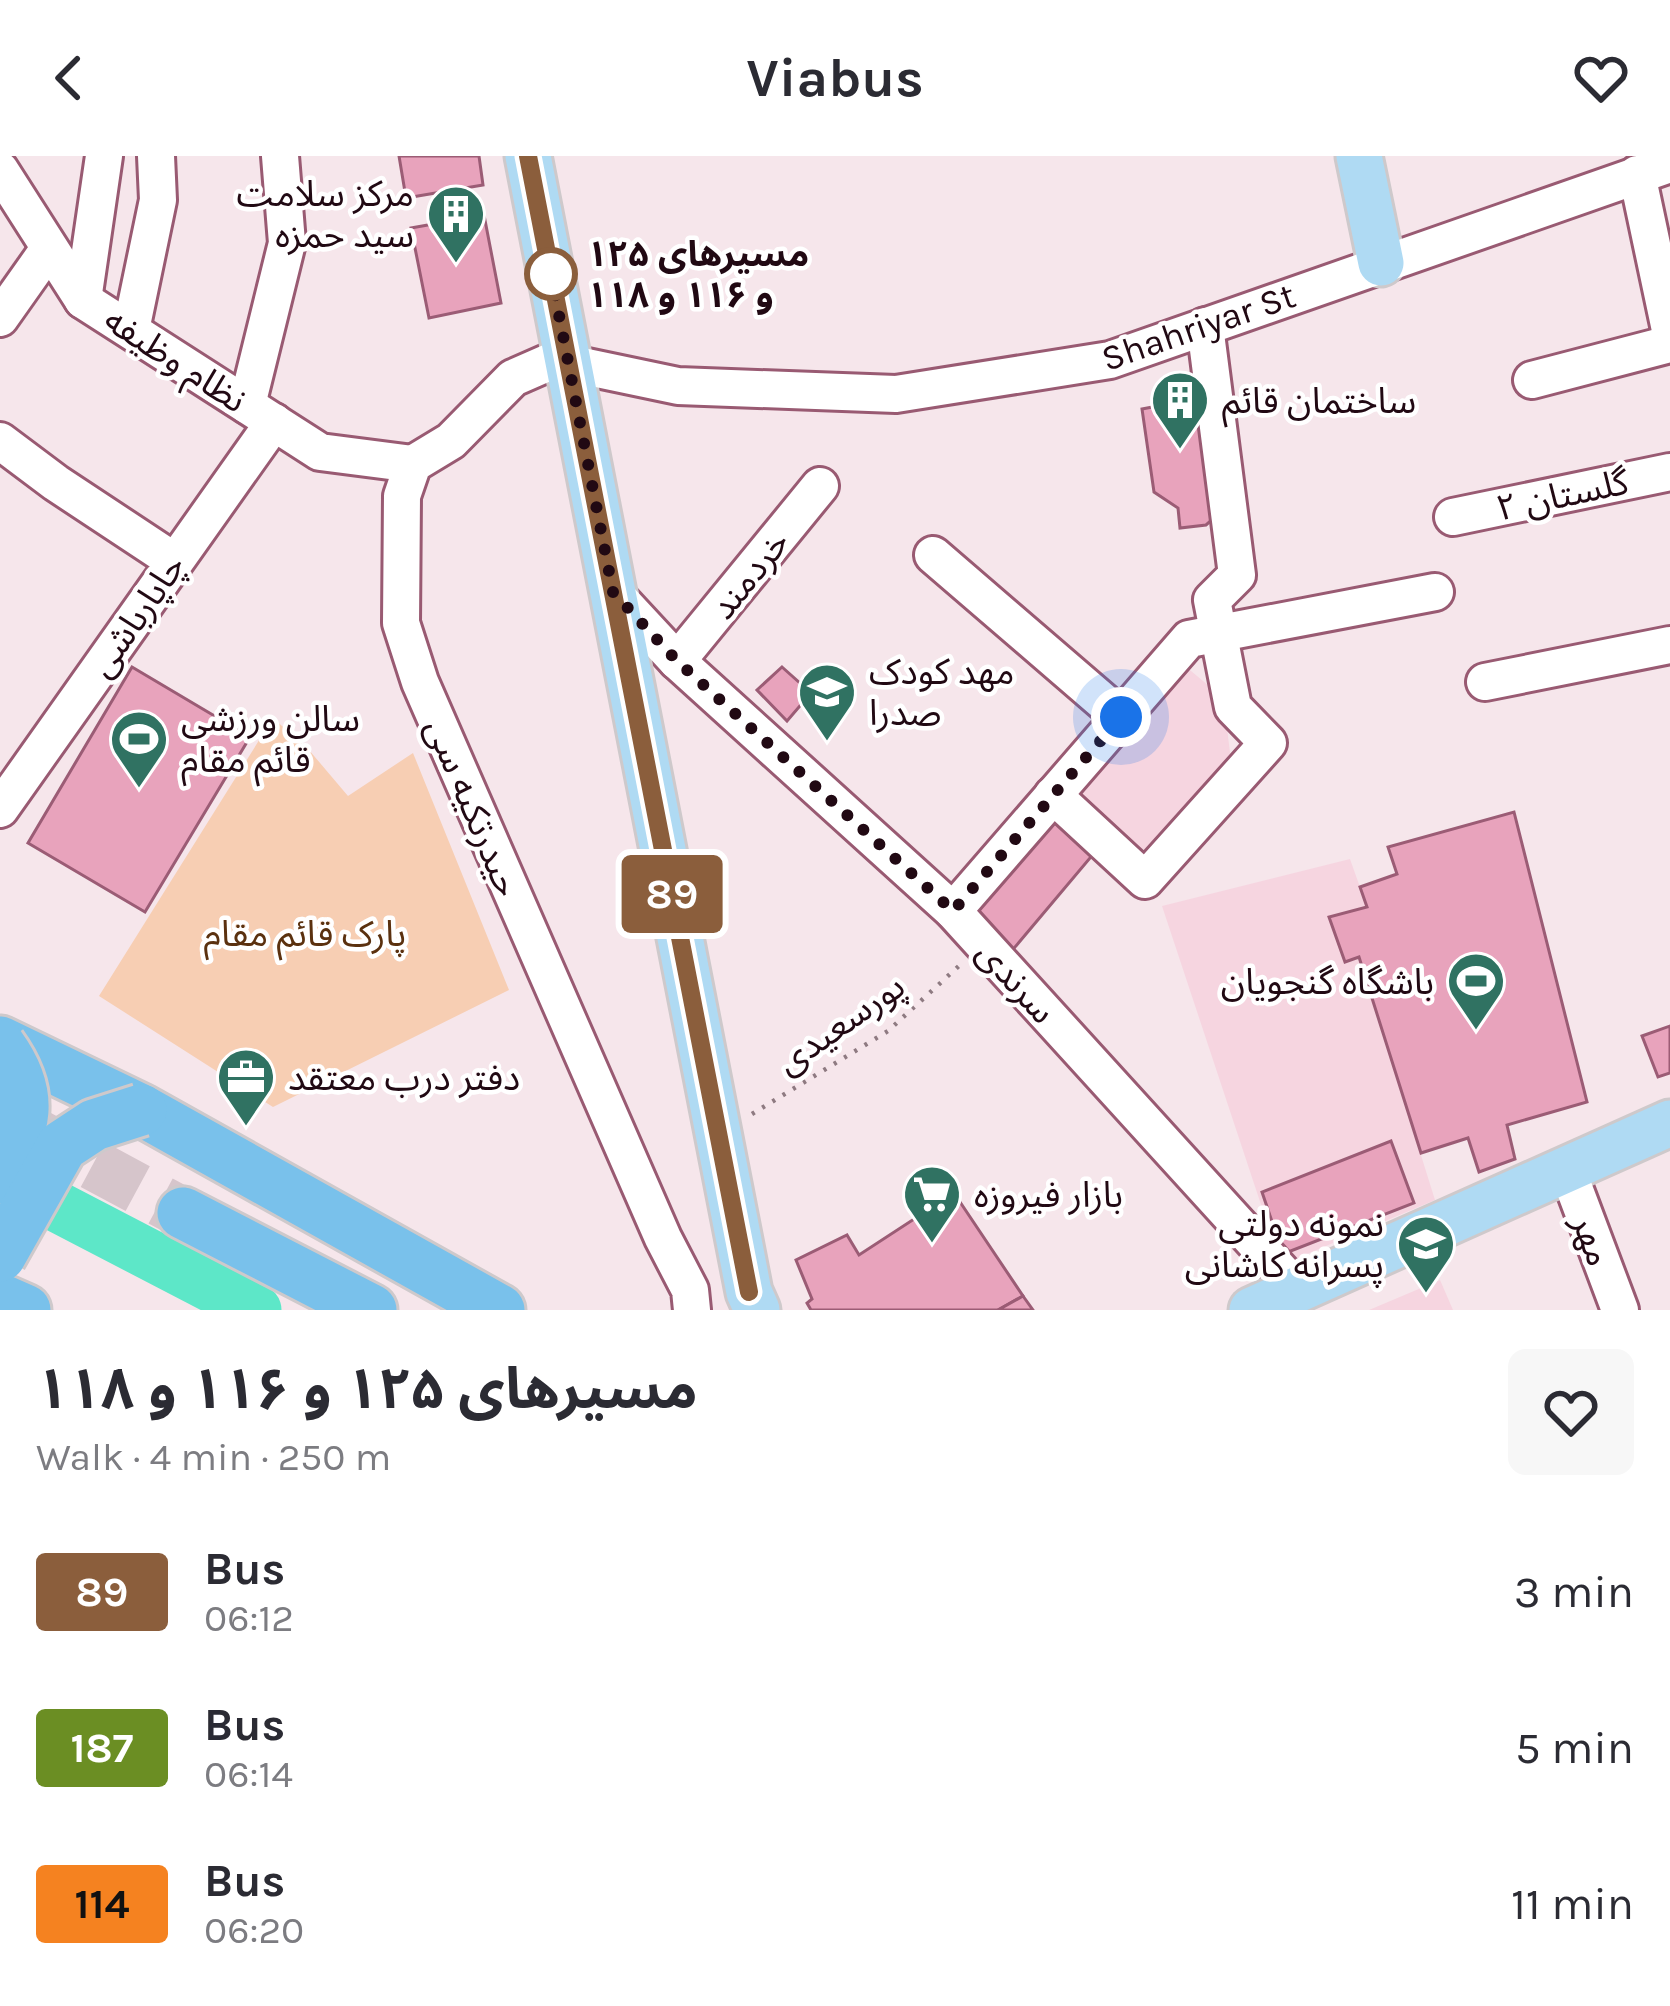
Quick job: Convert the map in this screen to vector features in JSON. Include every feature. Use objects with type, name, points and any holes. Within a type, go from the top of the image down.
[{"type":"highway","points":[[0,1044],[141,1110],[498,1306]]},
{"type":"highway","points":[[0,1044],[24,1097],[24,1126],[0,1178]]},
{"type":"highway","points":[[0,1256],[62,1146],[94,1125],[141,1110]]},
{"type":"highway","points":[[183,1213],[371,1310]]},
{"type":"highway","points":[[0,1305],[25,1310]]},
{"type":"main road","points":[[528,156],[561,360],[613,592],[718,1133],[745,1304]]},
{"type":"main road","points":[[1359,156],[1381,263]]},
{"type":"main road","points":[[1252,1310],[1670,1123]]},
{"type":"street","points":[[83,300],[104,156]]},
{"type":"street","points":[[131,331],[158,200],[156,156]]},
{"type":"street","points":[[261,413],[287,243],[280,156]]},
{"type":"street","points":[[515,156],[561,360],[745,1304]]},
{"type":"street","points":[[1654,169],[1670,330]]},
{"type":"street","name":"Shahriyar St","points":[[561,360],[678,386],[896,394],[1110,360],[1654,169]]},
{"type":"street","name":"نظام وظیفه","points":[[0,170],[83,300],[320,452],[413,464]]},
{"type":"street","points":[[0,318],[48,250]]},
{"type":"street","points":[[1053,795],[1145,880],[1268,743],[1234,707],[1212,599],[1237,575],[1204,326]]},
{"type":"street","points":[[1532,380],[1670,344]]},
{"type":"street","points":[[413,464],[451,441],[514,378],[561,360]]},
{"type":"street","name":"چاپارباشی","points":[[0,809],[174,561],[261,413]]},
{"type":"street","points":[[0,441],[174,561]]},
{"type":"street","name":"حیدرتکیه سی","points":[[413,464],[402,496],[401,623],[420,682],[690,1290],[692,1310]]},
{"type":"street","name":"گلستان ۲","points":[[1453,517],[1670,472]]},
{"type":"street","name":"خردمند","points":[[677,661],[820,486]]},
{"type":"street","points":[[933,555],[1121,717]]},
{"type":"street","name":"سرندی","points":[[613,592],[677,661],[953,911],[1298,1290]]},
{"type":"street","points":[[953,911],[1189,639],[1435,592]]},
{"type":"street","points":[[1486,682],[1670,645]]},
{"type":"street","name":"مهر","points":[[1567,1169],[1620,1310]]},
{"type":"path","name":"پورسعیدی","points":[[718,1133],[888,1031],[982,944]]},
{"type":"shaded area","points":[[1185,666],[1209,686],[1227,728],[1231,761],[1205,797],[1135,857],[1070,794]]},
{"type":"shaded area","points":[[1350,859],[1367,907],[1329,918],[1344,962],[1359,957],[1435,1200],[1281,1265],[1162,906]]},
{"type":"shaded area","name":"نمونه دولتی پسرانه کاشانی","points":[[1440,1280],[1453,1310],[1369,1310]]},
{"type":"green space","name":"پارک قائم مقام","points":[[273,718],[309,750],[348,796],[413,753],[509,990],[273,1107],[99,996]]},
{"type":"building","points":[[399,156],[479,156],[483,185],[406,198]]},
{"type":"building","name":"مرکز سلامت سید حمزه","points":[[484,215],[501,303],[429,318],[411,228]]},
{"type":"building","name":"ساختمان قائم","points":[[1205,397],[1222,511],[1206,525],[1180,528],[1178,508],[1154,492],[1142,409]]},
{"type":"building","name":"سالن ورزشی قائم مقام","points":[[132,667],[250,737],[145,912],[28,843]]},
{"type":"building","points":[[782,667],[811,693],[787,721],[757,690]]},
{"type":"building","points":[[1064,811],[1101,845],[1010,953],[970,911]]},
{"type":"building","name":"باشگاه گنجویان","points":[[1514,812],[1587,1102],[1507,1125],[1515,1159],[1479,1172],[1468,1138],[1421,1153],[1359,957],[1345,962],[1329,917],[1367,907],[1360,887],[1397,874],[1388,847]]},
{"type":"building","points":[[1670,1026],[1670,1073],[1658,1077],[1642,1036]]},
{"type":"building","points":[[1391,1141],[1414,1203],[1283,1254],[1262,1192]]},
{"type":"building","name":"بازار فیروزه","points":[[954,1193],[1023,1296],[998,1310],[811,1310],[807,1303],[812,1299],[796,1260],[847,1235],[859,1255]]},
{"type":"building","points":[[1023,1296],[1033,1310],[998,1310]]},
{"type":"waterway","points":[[0,1177],[256,1310]]},
{"type":"tunnel","points":[[25,1128],[183,1213]]},
{"type":"bus line","name":"89","points":[[528,156],[749,1292]]},
{"type":"place","name":"مرکز سلامت سید حمزه","points":[[456,265]]},
{"type":"place","name":"مسیرهای ۱۲۵ و ۱۱۶ و ۱۱۸","points":[[551,274]]},
{"type":"place","name":"ساختمان قائم","points":[[1180,451]]},
{"type":"place","name":"مهد کودک صدرا","points":[[827,743]]},
{"type":"place","name":"سالن ورزشی قائم مقام","points":[[139,790]]},
{"type":"place","name":"باشگاه گنجویان","points":[[1476,1032]]},
{"type":"place","name":"دفتر درب معتقد","points":[[246,1128]]},
{"type":"place","name":"بازار فیروزه","points":[[932,1245]]},
{"type":"place","name":"نمونه دولتی پسرانه کاشانی","points":[[1426,1295]]},
{"type":"route","points":[[551,274],[613,592],[677,661],[953,911],[1121,717]]}]
